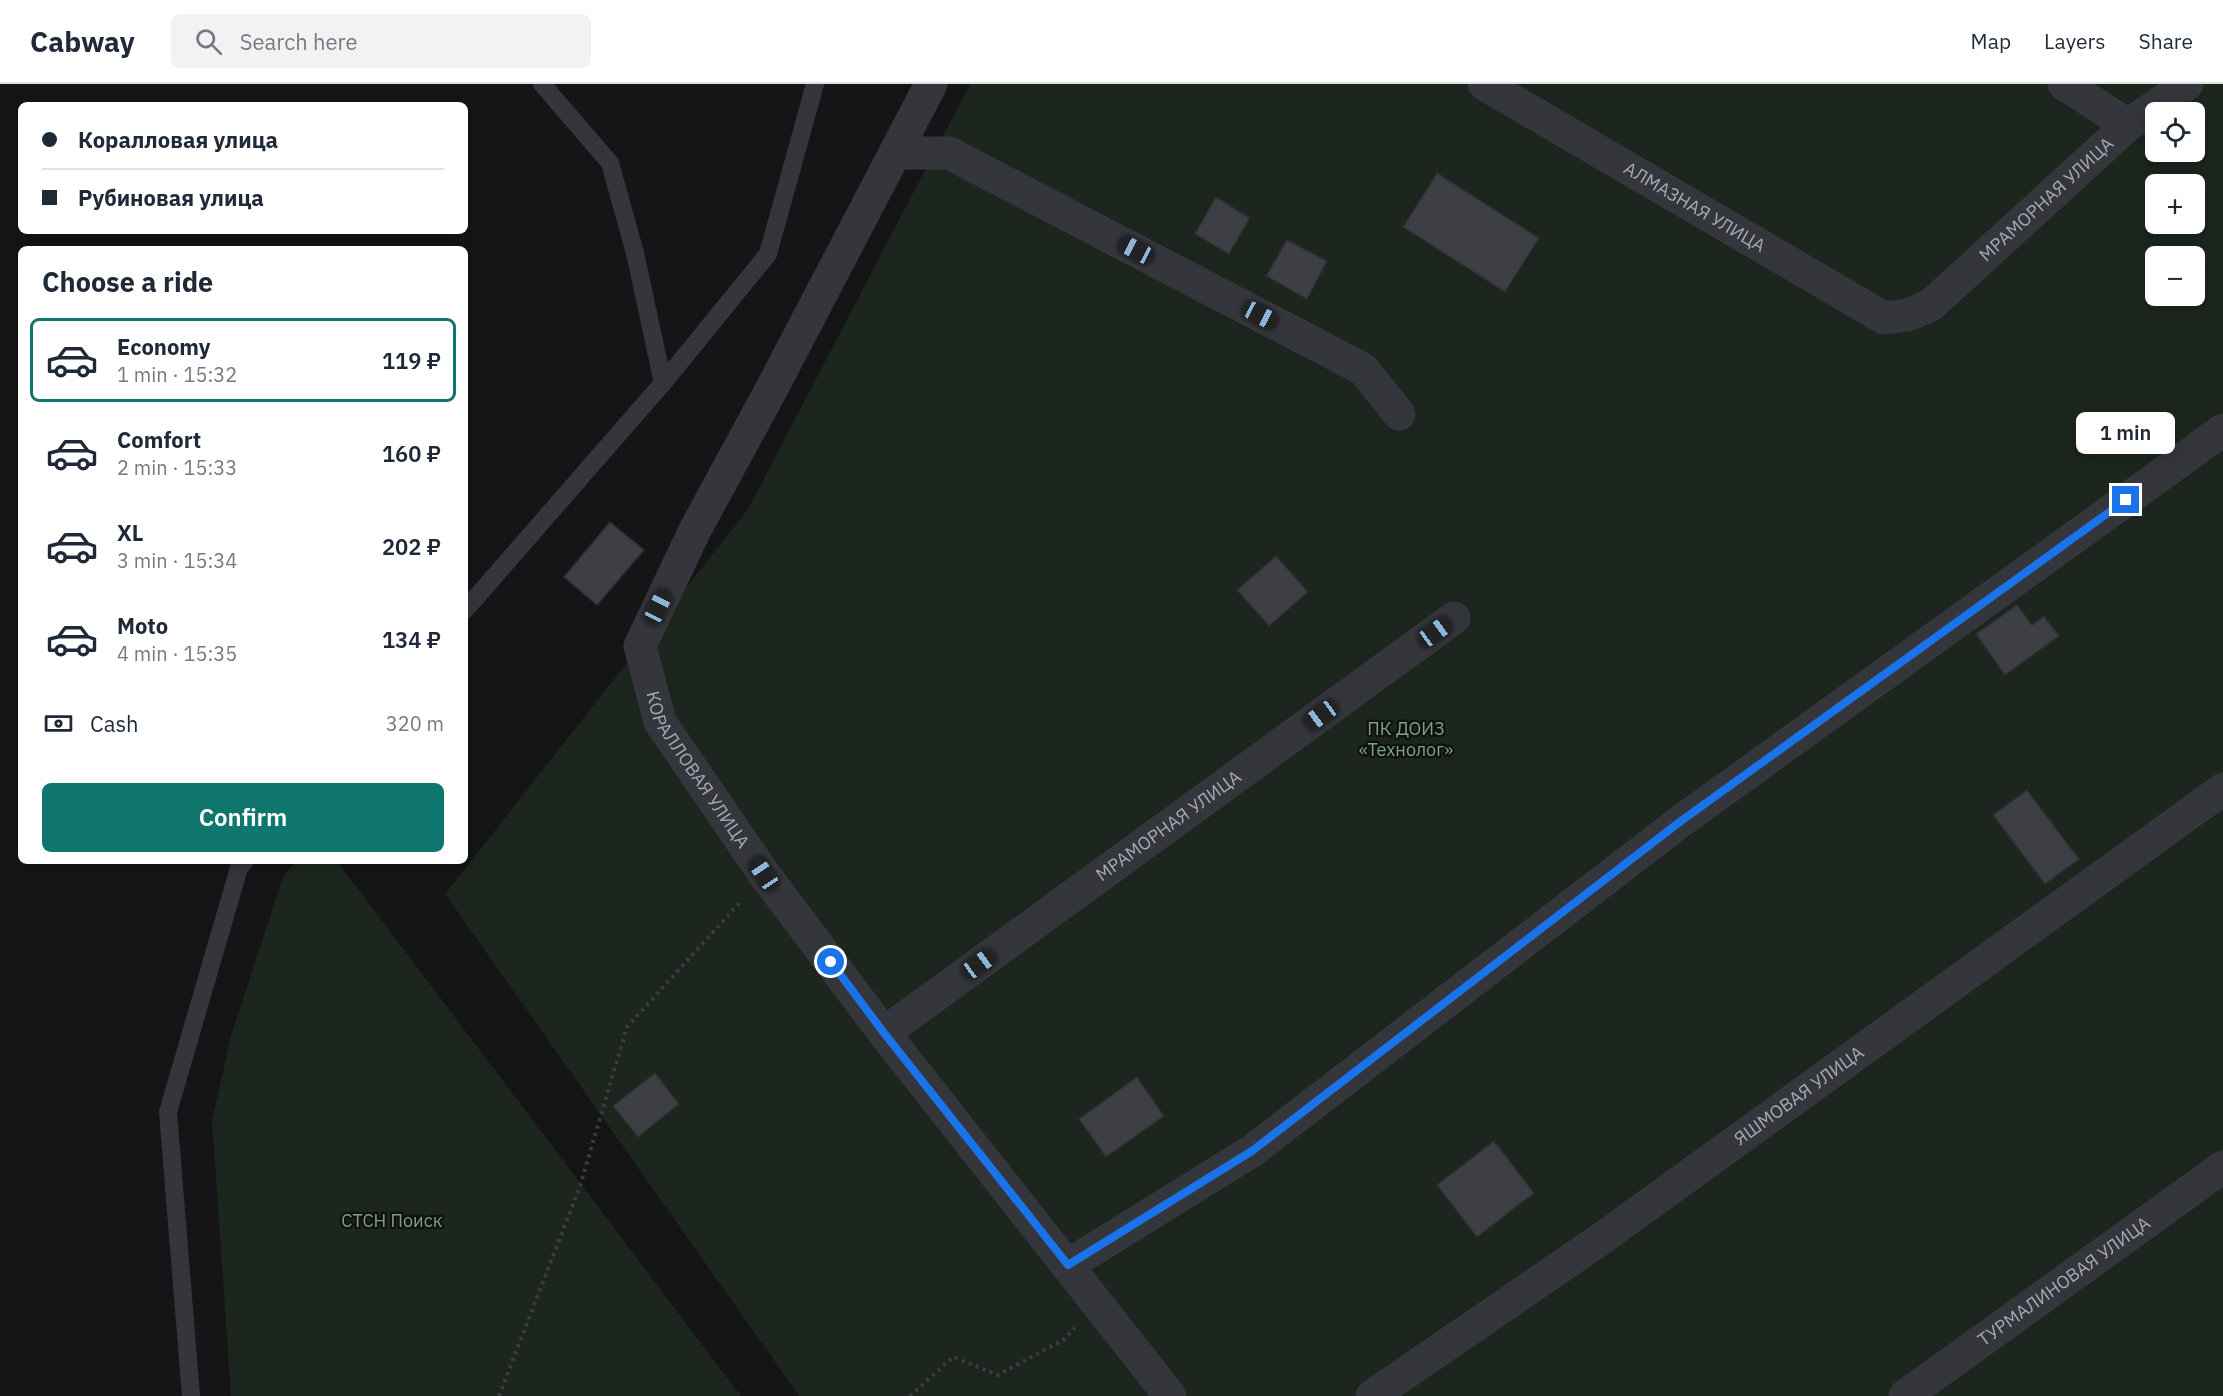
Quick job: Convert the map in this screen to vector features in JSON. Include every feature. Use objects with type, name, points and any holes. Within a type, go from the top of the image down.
[{"type":"street","points":[[931,84],[896,153],[949,153],[1363,369],[1399,414]]},
{"type":"street","name":"АЛМАЗНАЯ УЛИЦА","points":[[1485,84],[1884,318],[1908,315]]},
{"type":"street","points":[[2064,84],[2128,125]]},
{"type":"street","name":"МРАМОРНАЯ УЛИЦА","points":[[1908,315],[1931,305],[2128,125],[2179,86]]},
{"type":"street","name":"КОРАЛЛОВАЯ УЛИЦА","points":[[896,153],[695,530],[640,646],[660,722],[764,874],[884,1033],[1170,1396]]},
{"type":"street","points":[[1068,1265],[1252,1151],[1681,821],[2223,430]]},
{"type":"street","name":"МРАМОРНАЯ УЛИЦА","points":[[884,1033],[1454,618]]},
{"type":"street","name":"ЯШМОВАЯ УЛИЦА","points":[[1372,1396],[1600,1239],[2223,789]]},
{"type":"street","name":"ТУРМАЛИНОВАЯ УЛИЦА","points":[[1905,1396],[2223,1167]]},
{"type":"lane","points":[[542,84],[610,163],[634,254],[663,383]]},
{"type":"lane","points":[[468,607],[663,383],[768,254],[815,84]]},
{"type":"lane","points":[[191,1396],[168,1112],[239,868],[242,864]]},
{"type":"path","points":[[499,1396],[580,1186],[627,1027],[764,874]]},
{"type":"path","points":[[910,1396],[953,1357],[998,1375],[1064,1340],[1098,1303]]},
{"type":"green space","name":"ПК ДОИЗ «Технолог»","points":[[970,84],[2223,84],[2223,1396],[799,1396],[445,894],[748,509]]},
{"type":"green space","name":"СТСН Поиск","points":[[293,864],[339,864],[741,1396],[231,1396],[212,1121],[231,1036],[283,876]]},
{"type":"building","points":[[1437,173],[1539,238],[1505,292],[1403,227]]},
{"type":"building","points":[[1216,197],[1250,218],[1229,254],[1195,234]]},
{"type":"building","points":[[1287,240],[1327,261],[1307,299],[1266,276]]},
{"type":"building","points":[[610,522],[644,550],[597,605],[564,577]]},
{"type":"building","points":[[1276,556],[1308,592],[1269,626],[1237,590]]},
{"type":"building","points":[[2017,605],[2032,625],[2044,616],[2059,636],[2005,675],[1976,634]]},
{"type":"building","points":[[2027,790],[2079,859],[2045,884],[1993,815]]},
{"type":"building","points":[[655,1073],[679,1104],[638,1137],[613,1106]]},
{"type":"building","points":[[1137,1077],[1164,1116],[1106,1157],[1079,1119]]},
{"type":"building","points":[[1494,1141],[1534,1193],[1477,1237],[1437,1185]]},
{"type":"route","points":[[831,962],[884,1033],[1068,1265],[1252,1151],[1681,821],[2126,500]]}]
